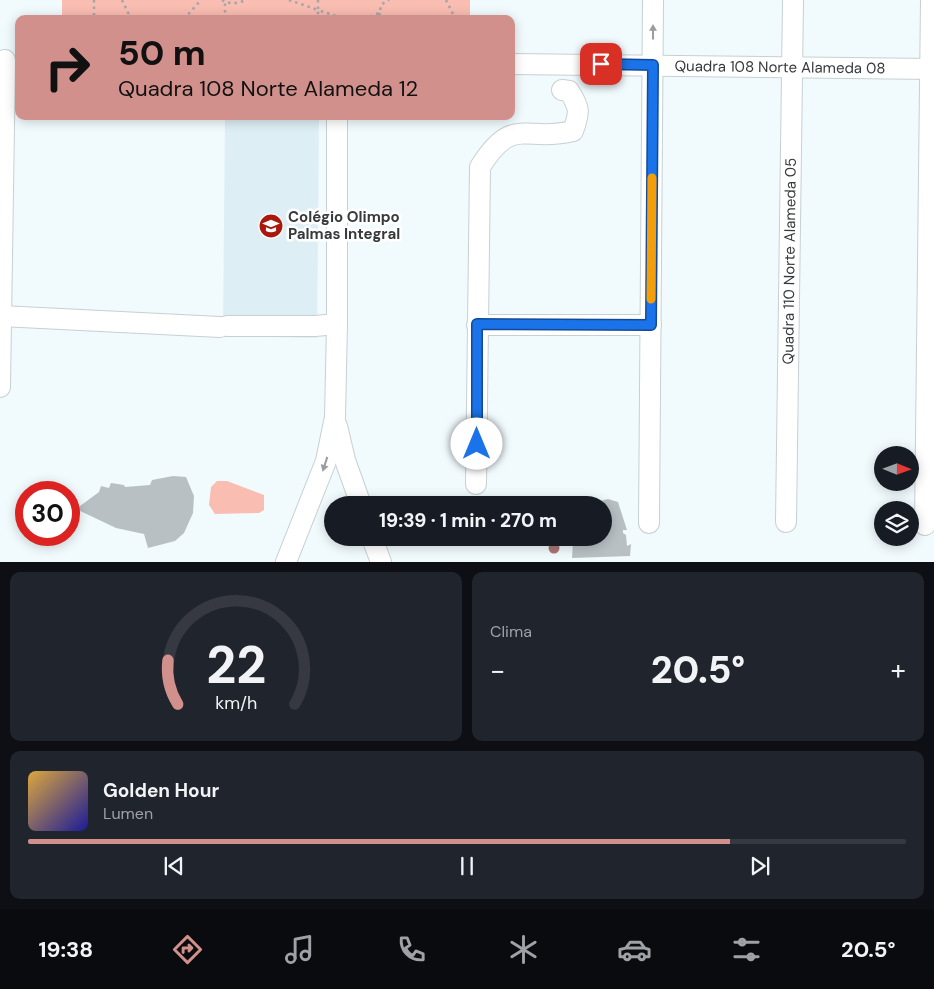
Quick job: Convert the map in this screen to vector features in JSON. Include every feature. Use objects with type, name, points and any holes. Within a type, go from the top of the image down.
[{"type":"street","points":[[649,523],[654,0]]},
{"type":"street","name":"Quadra 110 Norte Alameda 05","points":[[786,522],[793,0]]},
{"type":"street","points":[[925,525],[932,69],[931,0]]},
{"type":"street","points":[[0,387],[8,60]]},
{"type":"street","name":"Quadra 108 Norte Alameda 08","points":[[515,64],[932,69]]},
{"type":"street","points":[[476,484],[480,167],[490,151],[503,138],[515,133],[573,131],[577,119],[578,105],[569,91],[562,90]]},
{"type":"street","points":[[286,562],[326,461],[335,417],[337,120]]},
{"type":"street","points":[[1,316],[223,326],[315,326],[337,324]]},
{"type":"street","points":[[477,324],[651,325]]},
{"type":"street","points":[[335,417],[345,460],[358,496]]},
{"type":"street","points":[[375,546],[381,562]]},
{"type":"path","points":[[94,0],[94,15]]},
{"type":"path","points":[[122,0],[130,15]]},
{"type":"path","points":[[188,15],[201,0]]},
{"type":"path","points":[[225,15],[224,1],[238,3],[246,0]]},
{"type":"path","points":[[289,0],[332,15]]},
{"type":"path","points":[[318,0],[318,15]]},
{"type":"path","points":[[380,15],[382,4],[389,0]]},
{"type":"path","points":[[446,0],[453,15]]},
{"type":"path","points":[[373,15],[379,12]]},
{"type":"shaded area","points":[[62,0],[470,0],[470,15],[62,15]]},
{"type":"shaded area","name":"Colégio Olimpo Palmas Integral","points":[[225,120],[319,120],[317,338],[223,336]]},
{"type":"shaded area","points":[[217,481],[227,481],[264,495],[264,510],[259,513],[215,514],[209,505],[211,487]]},
{"type":"building","points":[[173,476],[186,477],[194,496],[193,513],[184,533],[175,541],[148,548],[144,534],[116,528],[80,511],[80,506],[99,492],[101,486],[109,488],[111,483],[124,485],[125,487],[150,485],[152,480]]},
{"type":"building","points":[[612,500],[618,502],[627,530],[623,530],[623,533],[626,535],[627,546],[631,544],[630,556],[572,558],[573,546],[612,546]]},
{"type":"slow traffic","points":[[651,299],[652,178]]},
{"type":"place","name":"Colégio Olimpo Palmas Integral","points":[[271,226]]},
{"type":"route","points":[[477,444],[477,324],[651,325],[653,65],[601,64]]}]
